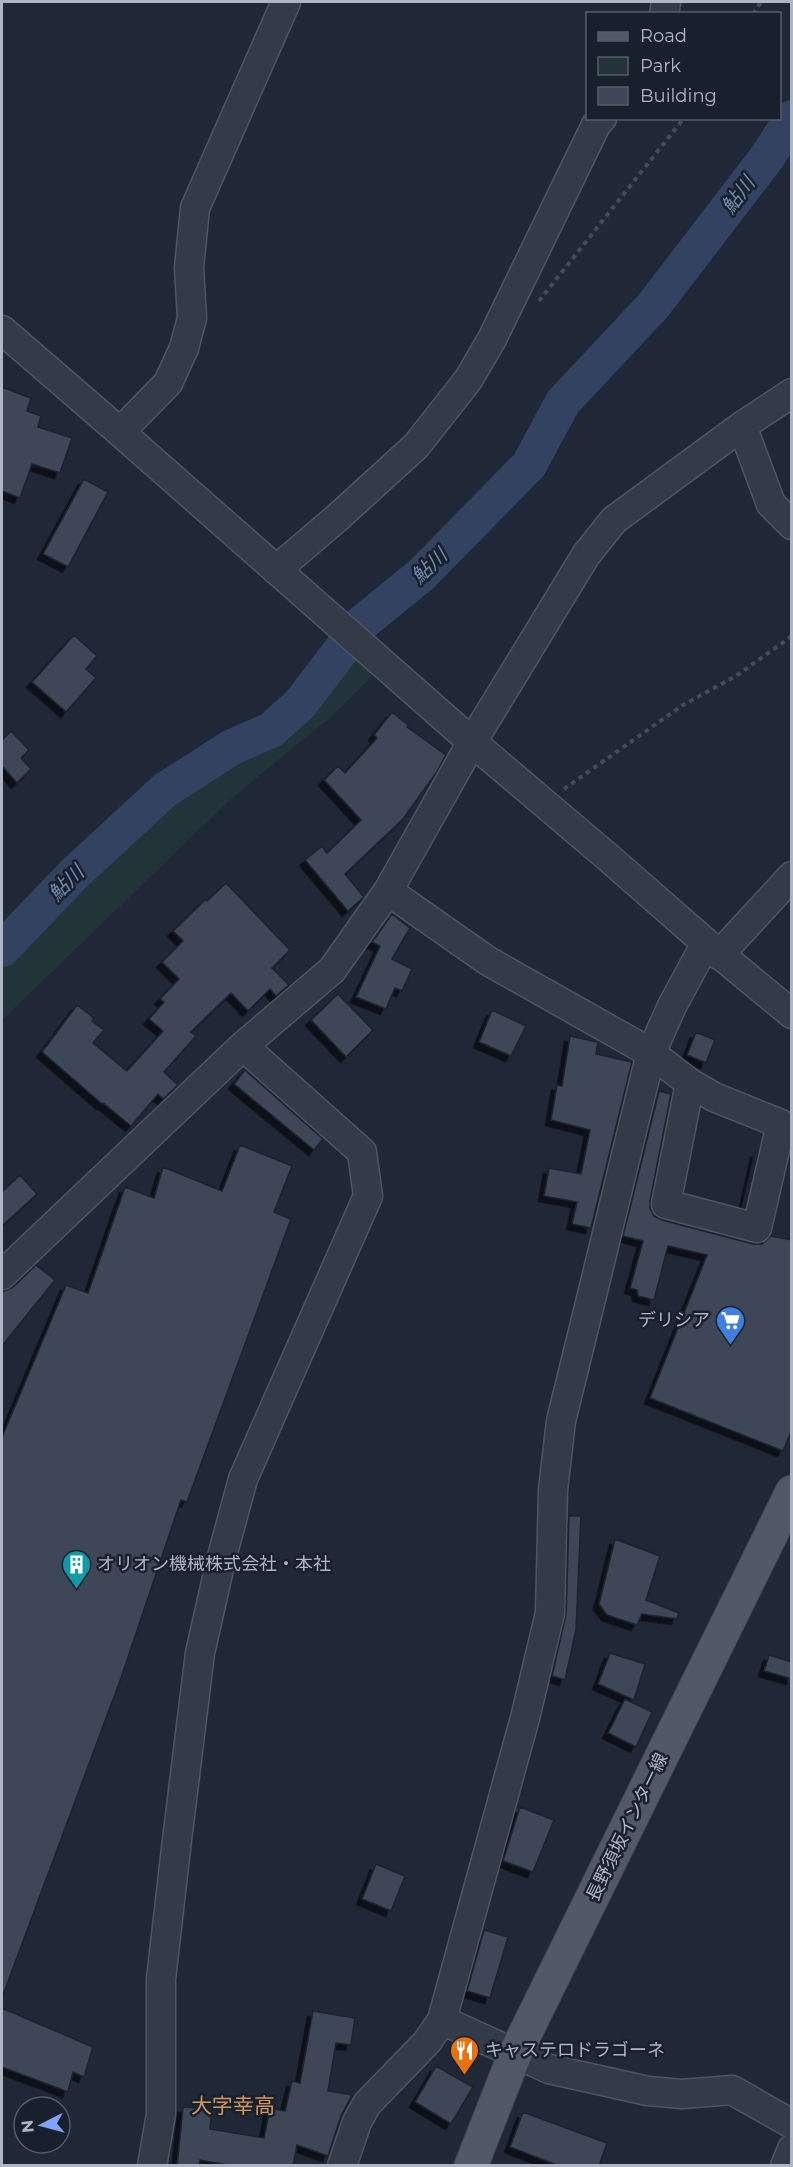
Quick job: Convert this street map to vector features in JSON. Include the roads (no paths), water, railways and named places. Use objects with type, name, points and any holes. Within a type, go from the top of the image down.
[{"type":"main road","name":"長野須坂インター線","points":[[471,2166],[515,2054],[792,1492]]},
{"type":"street","points":[[120,432],[168,383],[184,348],[192,318],[189,268],[195,208],[286,2]]},
{"type":"street","points":[[281,575],[337,518],[416,446],[468,380],[492,339],[600,120]]},
{"type":"street","points":[[2,330],[472,742],[712,949],[792,1014]]},
{"type":"street","points":[[2,1275],[243,1046],[332,970],[388,891],[472,742],[586,555],[614,520],[741,426],[792,393]]},
{"type":"street","points":[[741,426],[771,504],[792,525]]},
{"type":"street","points":[[342,2166],[357,2122],[367,2104],[427,2042],[442,2020],[525,1718],[550,1613],[553,1490],[561,1421],[651,1053],[672,1006],[712,949],[792,876]]},
{"type":"street","points":[[388,891],[488,961],[651,1053],[690,1083],[714,1097],[781,1124],[757,1228],[666,1204],[690,1083]]},
{"type":"street","points":[[152,2166],[161,2114],[161,1979],[200,1653],[221,1560],[243,1479],[368,1196],[362,1152],[243,1046]]},
{"type":"street","points":[[442,2020],[549,2069],[648,2091],[682,2094],[732,2090],[792,2124]]},
{"type":"street","points":[[785,2166],[792,2149]]},
{"type":"waterway","name":"鮎川","points":[[2,949],[75,873],[165,790],[232,747],[271,730],[300,704],[362,623],[421,575],[529,465],[563,402],[653,306],[768,156],[792,118]]},
{"type":"place","name":"デリシア","points":[[731,1346]]},
{"type":"place","name":"オリオン機械株式会社・本社","points":[[76,1590]]},
{"type":"place","name":"キャステロドラゴーネ","points":[[464,2076]]},
{"type":"district","name":"大字幸高","points":[[233,2105]]}]
